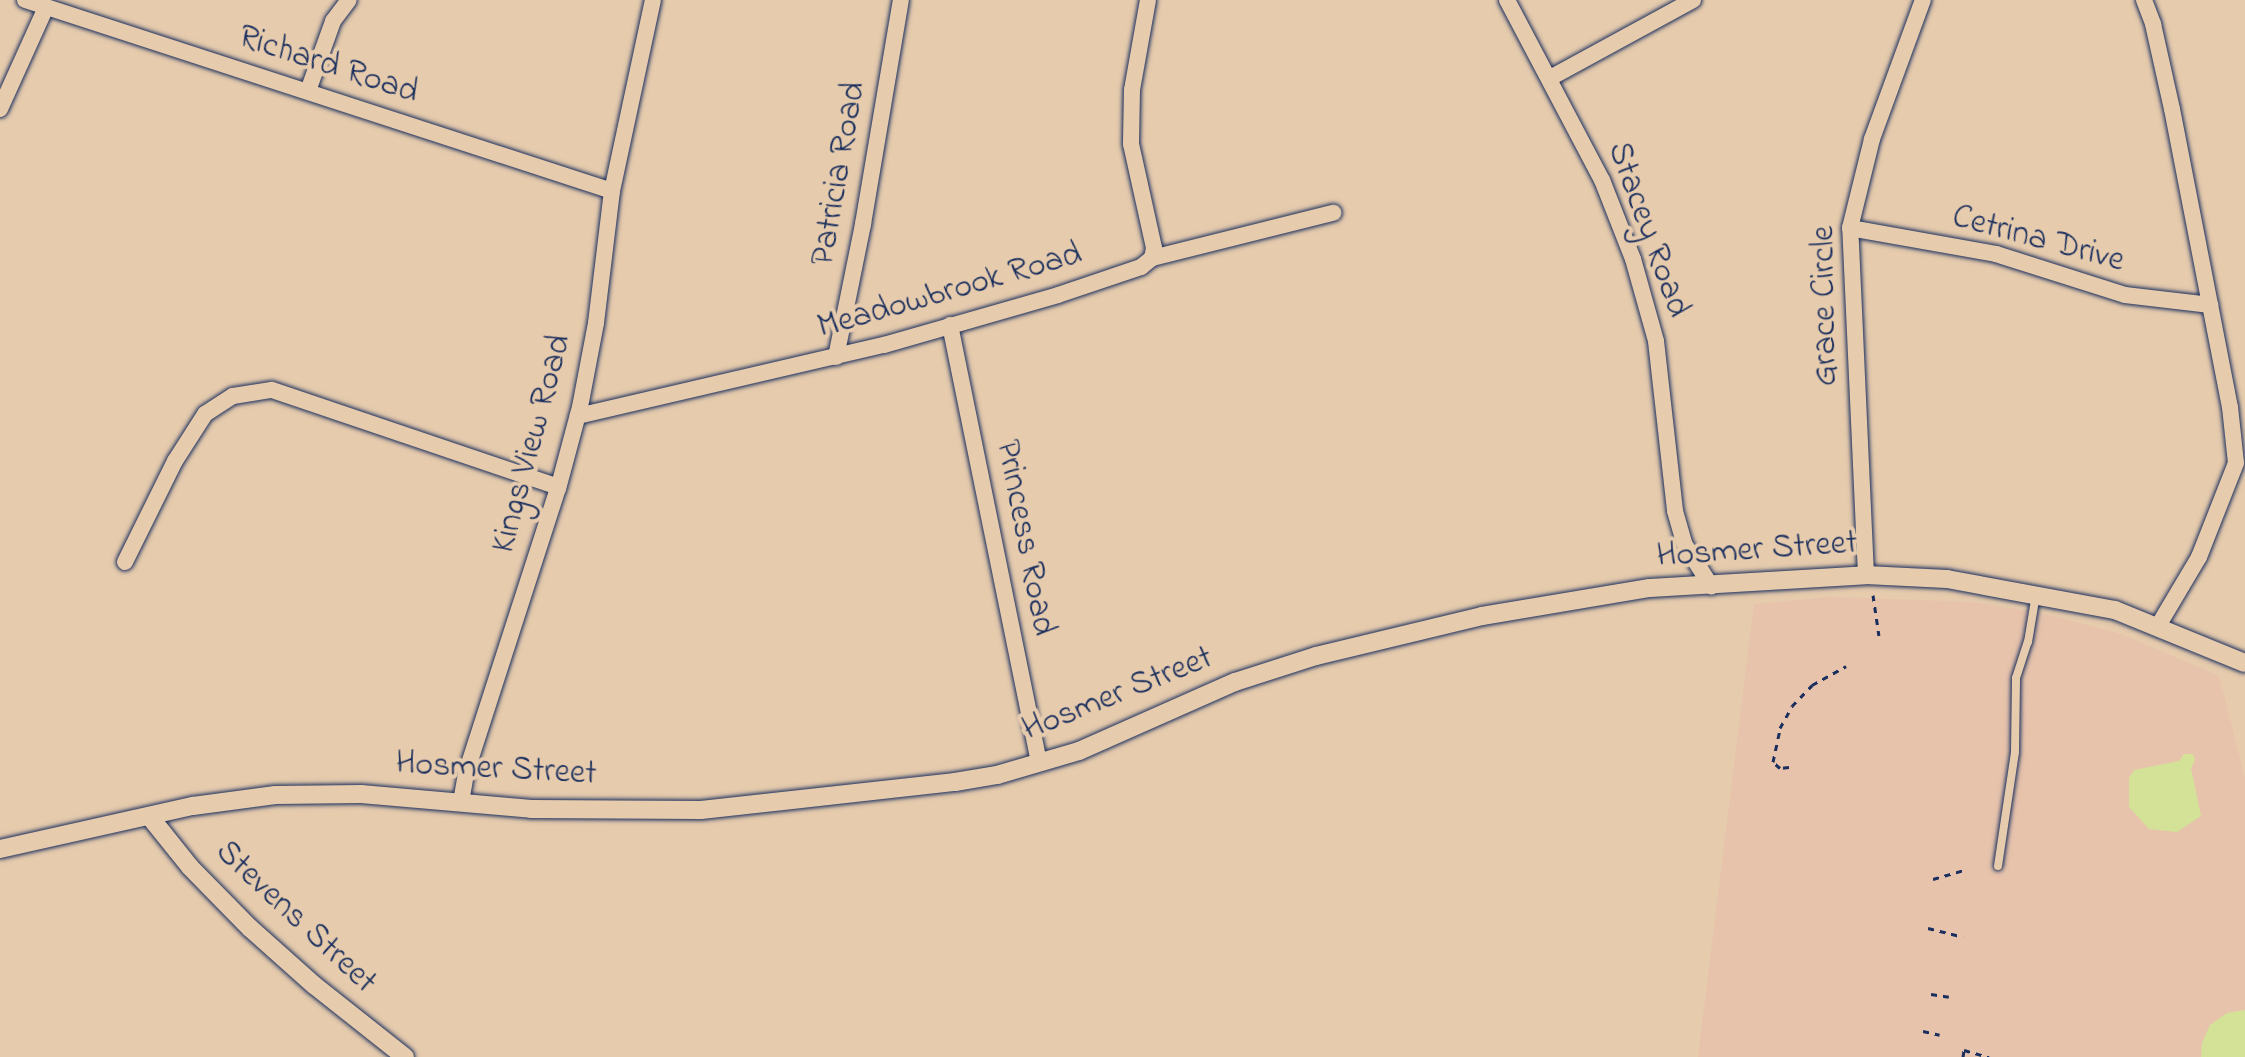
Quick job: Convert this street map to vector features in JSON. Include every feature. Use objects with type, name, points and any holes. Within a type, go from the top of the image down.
[{"type":"street","name":"Richard Road","points":[[25,0],[612,191]]},
{"type":"street","points":[[308,91],[333,21],[349,0]]},
{"type":"street","name":"Kings View Road","points":[[461,802],[466,773],[578,416],[596,323],[612,191],[653,0]]},
{"type":"street","name":"Patricia Road","points":[[836,357],[861,238],[901,0]]},
{"type":"street","points":[[1148,0],[1132,90],[1131,144],[1154,248],[1152,258]]},
{"type":"street","name":"Stacey Road","points":[[1507,0],[1550,78],[1613,206],[1647,300],[1656,341],[1675,511],[1685,545],[1711,586]]},
{"type":"street","points":[[1550,78],[1693,0]]},
{"type":"street","name":"Grace Circle","points":[[1866,575],[1850,228],[1872,139],[1923,0]]},
{"type":"street","points":[[2144,0],[2172,109],[2210,305],[2236,463],[2199,557],[2158,626]]},
{"type":"street","points":[[0,109],[46,7]]},
{"type":"street","name":"Meadowbrook Road","points":[[578,416],[836,357],[1058,295],[1141,267],[1152,258],[1333,213]]},
{"type":"street","name":"Cetrina Drive","points":[[1850,228],[1996,254],[2125,295],[2210,305]]},
{"type":"street","name":"Princess Road","points":[[950,325],[1039,763]]},
{"type":"street","points":[[125,562],[175,461],[205,414],[233,396],[272,390],[558,487]]},
{"type":"street","name":"Hosmer Street","points":[[0,849],[233,798],[275,795],[361,794],[573,810],[729,808],[955,782],[1039,763],[1118,735],[1235,682],[1343,648],[1440,624],[1565,600],[1650,588],[1866,575],[1947,579],[2037,593],[2115,610],[2245,663]]},
{"type":"street","name":"Stevens Street","points":[[150,817],[190,867],[250,928],[314,985],[405,1057]]},
{"type":"lane","points":[[1998,866],[2015,752],[2016,678],[2028,642],[2037,593]]},
{"type":"path","points":[[1873,595],[1879,636]]},
{"type":"path","points":[[1789,767],[1780,768],[1773,762],[1780,728],[1792,706],[1812,685],[1846,666]]},
{"type":"path","points":[[1933,879],[1964,870]]},
{"type":"path","points":[[1928,928],[1963,937]]},
{"type":"path","points":[[1931,994],[1949,997]]},
{"type":"path","points":[[1923,1031],[1940,1035]]},
{"type":"path","points":[[1963,1057],[1964,1050],[1989,1057]]},
{"type":"shaded area","points":[[1832,597],[1975,602],[2053,616],[2121,634],[2219,676],[2245,778],[2245,1057],[1698,1057],[1754,604]]},
{"type":"green space","points":[[2184,754],[2193,754],[2195,760],[2191,768],[2201,816],[2177,832],[2149,829],[2129,807],[2129,778],[2134,770],[2179,761]]},
{"type":"green space","points":[[2245,1010],[2245,1057],[2201,1057],[2202,1043],[2210,1025],[2227,1013]]}]
